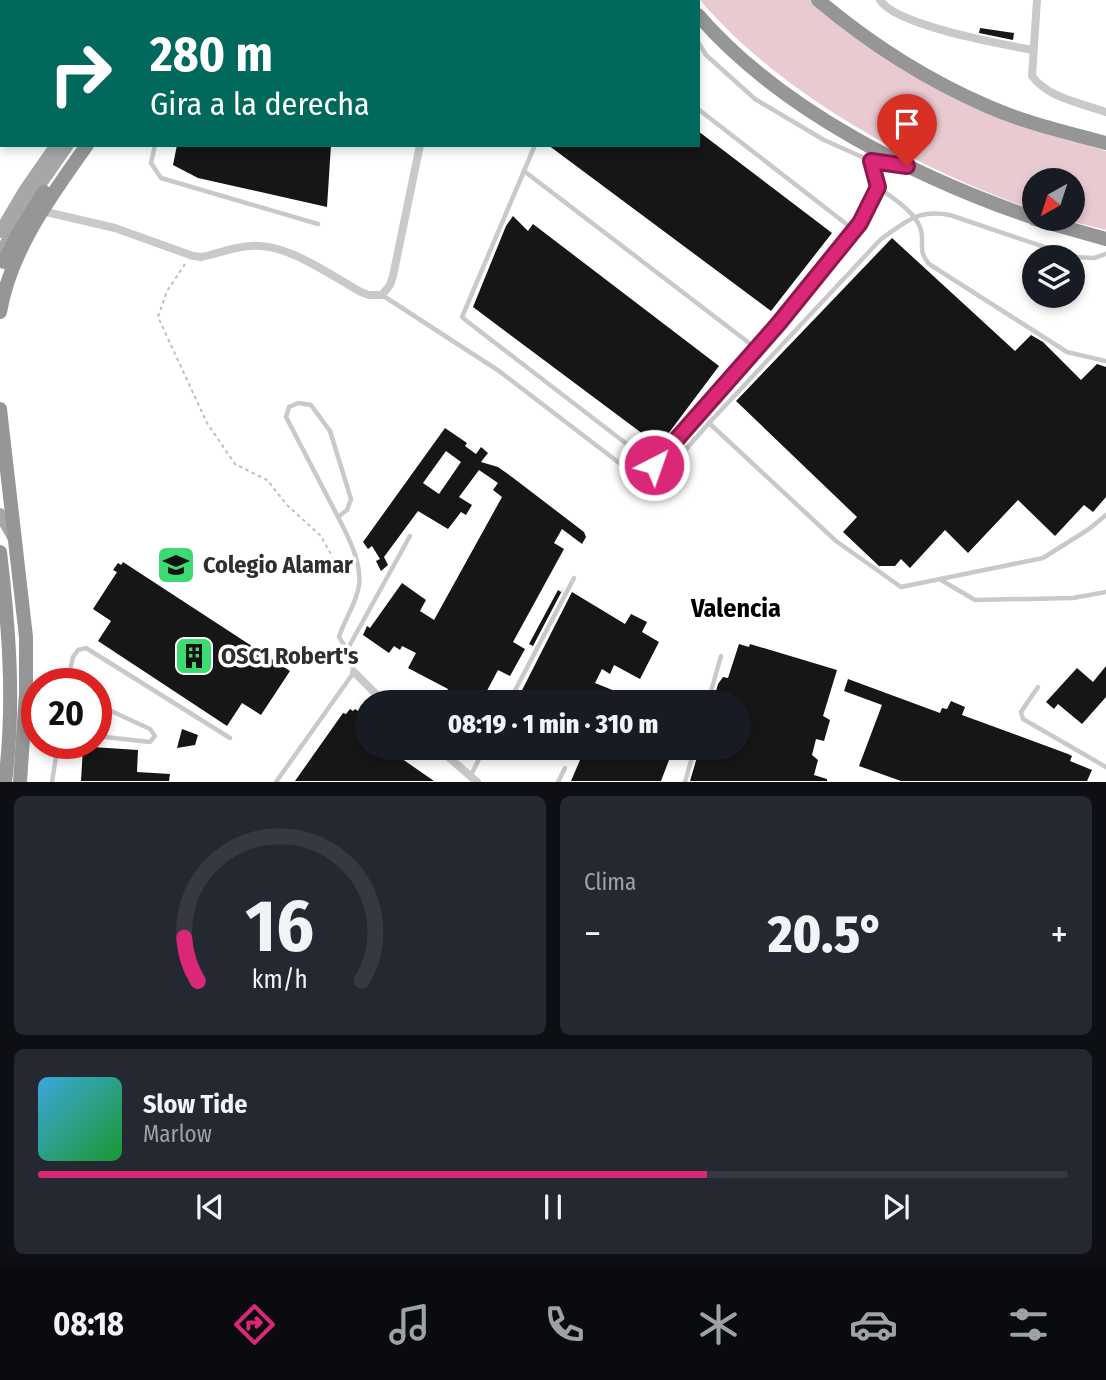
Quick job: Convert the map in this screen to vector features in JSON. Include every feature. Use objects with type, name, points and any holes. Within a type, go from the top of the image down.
[{"type":"highway","points":[[818,0],[857,31],[941,84],[1016,117],[1106,143]]},
{"type":"highway","points":[[700,17],[730,46],[799,102],[843,132],[977,199],[1022,215]]},
{"type":"highway","points":[[0,276],[9,251],[35,204],[77,147]]},
{"type":"highway","points":[[0,312],[11,267],[43,211],[87,147]]},
{"type":"highway","points":[[1078,231],[1106,239]]},
{"type":"highway","points":[[0,409],[26,637],[26,694],[20,782]]},
{"type":"highway","points":[[0,466],[0,514]]},
{"type":"highway","points":[[0,552],[10,702],[5,782]]},
{"type":"main road","points":[[0,232],[55,147]]},
{"type":"main road","points":[[0,255],[22,211],[67,147]]},
{"type":"main road","points":[[0,514],[13,537]]},
{"type":"street","points":[[880,0],[894,13],[968,38],[1033,50]]},
{"type":"street","points":[[1037,0],[1032,76],[1039,86],[1048,92],[1106,112]]},
{"type":"street","points":[[43,211],[115,228],[193,256],[201,257],[251,246],[272,248],[288,252],[361,292],[382,295],[393,276],[420,147]]},
{"type":"street","points":[[354,672],[372,690]]},
{"type":"street","points":[[452,760],[473,778]]},
{"type":"lane","points":[[700,45],[706,55],[755,99],[824,140],[871,161],[907,166]]},
{"type":"lane","points":[[700,111],[854,230]]},
{"type":"lane","points":[[155,147],[151,163],[161,178],[318,224]]},
{"type":"lane","points":[[534,147],[462,317],[654,465],[757,349],[854,230],[878,187]]},
{"type":"lane","points":[[871,161],[878,187],[914,216],[921,229],[922,255],[929,264],[1067,352],[1106,361]]},
{"type":"lane","points":[[524,171],[757,349]]},
{"type":"lane","points":[[382,295],[499,371],[652,488],[881,239],[914,216],[932,212],[950,215],[1074,257],[1094,258],[1106,254]]},
{"type":"lane","points":[[276,782],[354,672],[340,637],[357,594],[359,575],[352,549],[338,517],[286,417],[289,407],[299,403],[311,405],[330,431],[351,499],[347,510],[338,517]]},
{"type":"lane","points":[[709,423],[836,541],[901,587],[1043,558],[1106,515]]},
{"type":"lane","points":[[346,650],[410,536]]},
{"type":"lane","points":[[515,690],[573,578]]},
{"type":"lane","points":[[940,579],[975,600],[1073,598],[1106,592]]},
{"type":"lane","points":[[71,668],[78,650],[86,648],[230,738]]},
{"type":"lane","points":[[711,690],[721,656]]},
{"type":"lane","points":[[1038,687],[1021,712],[1023,719],[1106,767]]},
{"type":"lane","points":[[112,711],[150,729],[155,736],[150,742],[112,738]]},
{"type":"lane","points":[[52,782],[56,759]]},
{"type":"lane","points":[[473,778],[480,760]]},
{"type":"lane","points":[[685,782],[691,760]]},
{"type":"lane","points":[[558,782],[565,768]]},
{"type":"path","points":[[193,256],[167,291],[158,317],[207,423],[235,464],[267,480],[288,505],[321,536],[333,558],[356,569],[359,575]]},
{"type":"shaded area","points":[[700,0],[811,0],[1022,125],[1106,151],[1106,230],[1085,225],[1085,168],[1022,168],[1022,205],[989,193],[898,150],[853,125],[811,98],[733,35]]},
{"type":"building","points":[[980,28],[1014,33],[1013,40],[979,33]]},
{"type":"building","points":[[700,133],[832,233],[771,311],[551,147],[700,147]]},
{"type":"building","points":[[177,147],[331,147],[327,207],[198,178],[173,165]]},
{"type":"building","points":[[513,216],[528,231],[533,224],[719,366],[659,446],[473,307],[506,226]]},
{"type":"building","points":[[892,238],[1015,351],[1031,335],[1043,342],[1081,380],[1097,364],[1106,367],[1106,497],[1093,512],[1084,505],[1055,536],[1018,500],[968,553],[945,530],[910,568],[901,559],[895,566],[879,566],[843,532],[857,517],[736,401]]},
{"type":"building","points":[[445,428],[467,443],[465,446],[476,454],[481,447],[488,453],[481,462],[498,467],[584,532],[586,537],[582,544],[562,529],[554,543],[564,549],[513,642],[525,649],[510,676],[498,670],[487,690],[447,690],[408,668],[416,653],[402,646],[400,650],[394,646],[389,653],[363,635],[367,626],[370,628],[402,583],[426,600],[420,611],[434,620],[502,497],[493,490],[498,483],[479,470],[459,497],[472,505],[466,515],[461,512],[448,529],[418,511],[384,557],[388,565],[381,571],[376,561],[380,559],[372,546],[368,549],[363,542]],"holes":[[[446,451],[461,462],[439,494],[423,483]]]},
{"type":"building","name":"OSC1 Robert's","points":[[123,562],[290,671],[261,715],[242,703],[227,726],[98,641],[111,621],[93,609],[117,572],[113,570],[118,563],[121,565]]},
{"type":"building","points":[[564,587],[533,646],[529,644],[558,590],[561,592]]},
{"type":"building","points":[[572,592],[625,624],[631,614],[647,622],[642,632],[659,642],[640,679],[614,665],[610,674],[602,669],[595,683],[612,690],[522,690]]},
{"type":"building","points":[[739,644],[749,647],[750,644],[837,670],[823,716],[830,720],[824,741],[816,739],[812,755],[818,760],[814,775],[827,781],[690,781],[696,760],[751,760],[751,690],[716,690],[723,677],[728,678]]},
{"type":"building","points":[[1106,666],[1106,697],[1082,724],[1058,704],[1054,709],[1046,702],[1077,668],[1093,682]]},
{"type":"building","points":[[848,679],[940,713],[942,708],[947,709],[951,701],[965,707],[962,715],[1068,754],[1072,756],[1070,761],[1092,770],[1087,781],[901,781],[859,766],[882,705],[844,691]]},
{"type":"building","points":[[350,709],[355,709],[355,760],[404,760],[434,781],[295,781],[343,713],[346,714]]},
{"type":"building","points":[[182,729],[198,735],[195,745],[177,748]]},
{"type":"building","points":[[112,748],[138,750],[137,772],[170,774],[169,781],[81,781],[82,759],[112,759]]},
{"type":"building","points":[[580,760],[669,760],[661,781],[571,781]]},
{"type":"place","name":"Colegio Alamar","points":[[176,565]]},
{"type":"place","name":"OSC1 Robert's","points":[[194,656]]},
{"type":"district","name":"Valencia","points":[[736,608]]},
{"type":"route","points":[[654,465],[779,323],[860,223],[878,187],[871,161],[907,166]]}]
